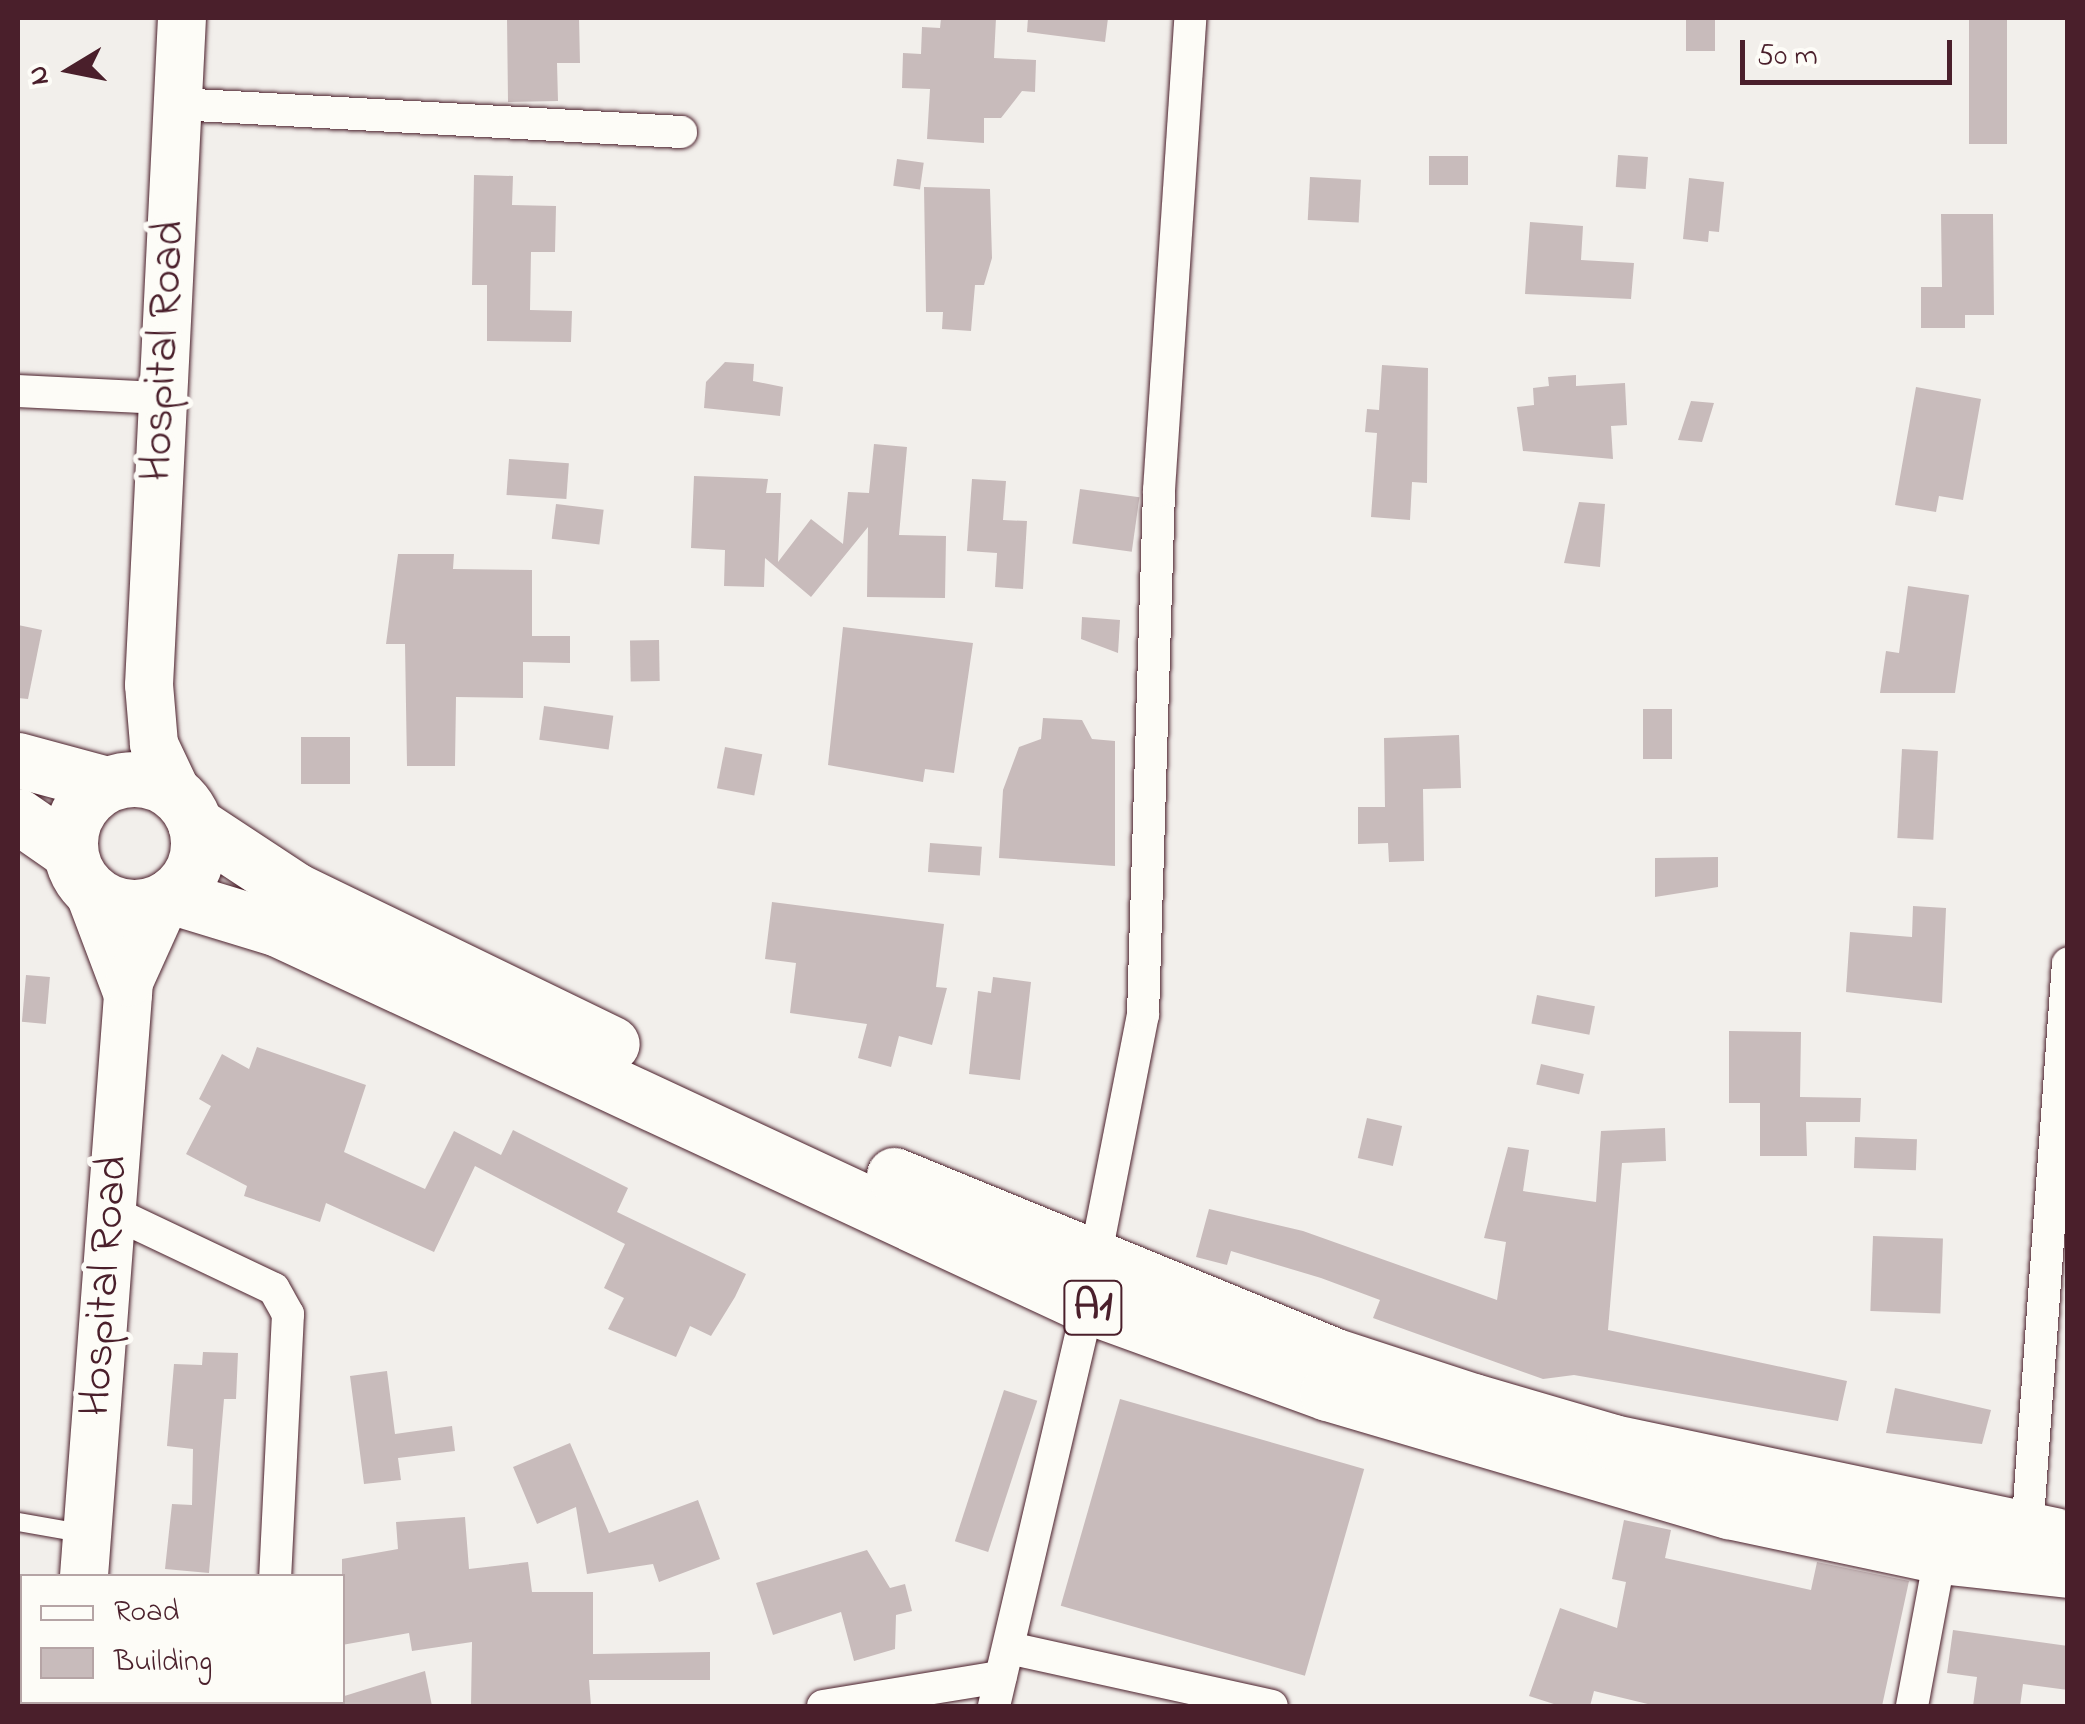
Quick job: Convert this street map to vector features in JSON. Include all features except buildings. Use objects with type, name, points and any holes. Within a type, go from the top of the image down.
[{"type":"highway","points":[[18,760],[108,783],[153,781],[187,810],[192,870],[165,907],[130,908],[79,871],[18,816]]},
{"type":"highway","points":[[79,871],[74,816],[108,783]]},
{"type":"highway","name":"A1","points":[[187,810],[304,894],[810,1137],[1092,1283],[1613,1442],[2047,1534]]},
{"type":"highway","name":"A1","points":[[165,907],[238,915],[1092,1283],[1578,1472],[1940,1556],[2068,1570]]},
{"type":"street","name":"Hospital Road","points":[[149,685],[182,18]]},
{"type":"street","points":[[1001,1677],[1092,1283],[1143,1015],[1159,490],[1190,18]]},
{"type":"street","points":[[176,104],[681,132]]},
{"type":"street","points":[[18,391],[163,398]]},
{"type":"street","points":[[108,783],[149,685]]},
{"type":"street","points":[[149,685],[154,744],[187,810]]},
{"type":"street","points":[[79,871],[128,995]]},
{"type":"street","points":[[128,995],[139,952],[165,907]]},
{"type":"street","points":[[2047,1534],[2068,963]]},
{"type":"street","name":"Hospital Road","points":[[86,1555],[128,995]]},
{"type":"street","points":[[112,1212],[274,1289],[288,1314],[275,1574]]},
{"type":"street","points":[[1912,1706],[1940,1556]]},
{"type":"street","points":[[824,1706],[1001,1677],[1272,1706]]},
{"type":"lane","points":[[18,1522],[86,1555]]}]
